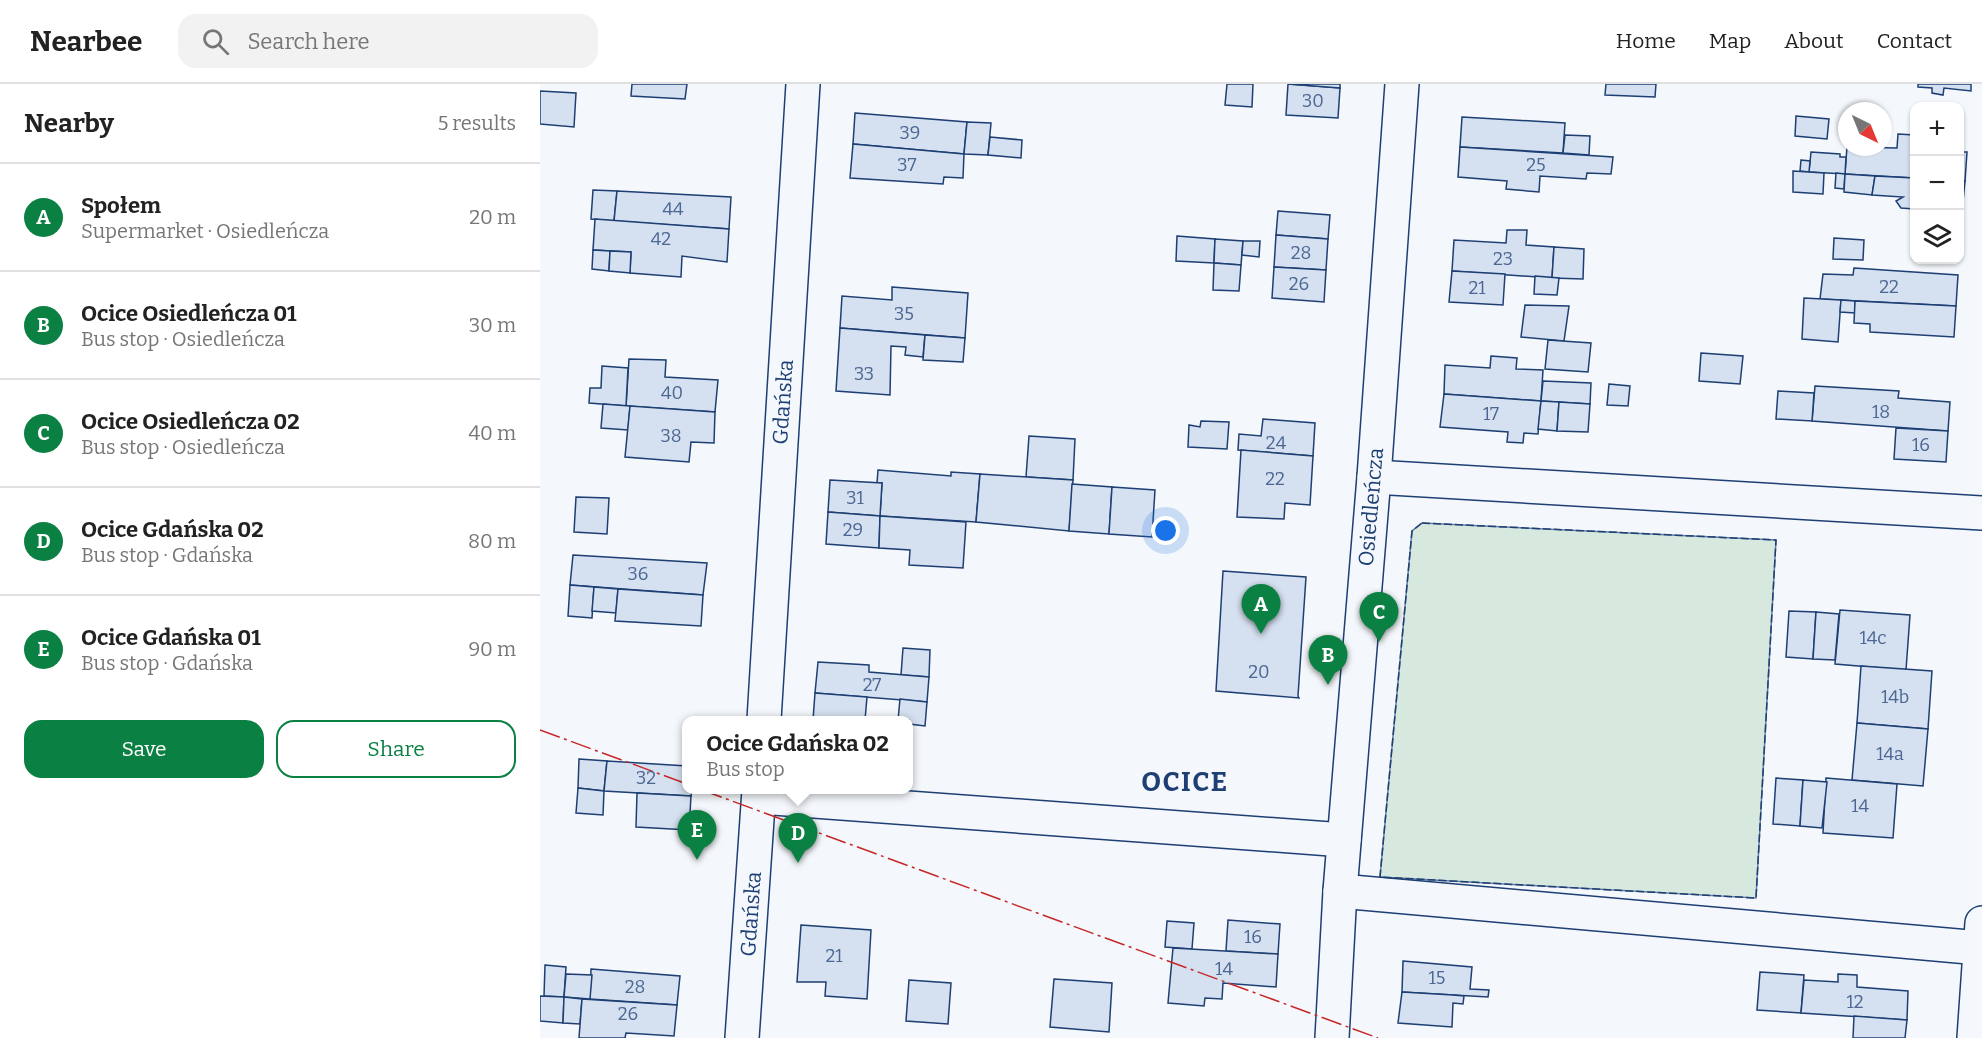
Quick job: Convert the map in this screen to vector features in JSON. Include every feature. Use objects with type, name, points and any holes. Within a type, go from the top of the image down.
[{"type":"street","name":"Gdańska","points":[[764,716],[802,84]]},
{"type":"street","name":"Osiedleńcza","points":[[1332,1038],[1340,891],[1374,477],[1402,84]]},
{"type":"street","points":[[1374,477],[1982,513]]},
{"type":"street","name":"Gdańska","points":[[742,1038],[759,794]]},
{"type":"street","points":[[771,794],[1344,840]]},
{"type":"street","points":[[1340,891],[1981,935],[1974,1038]]},
{"type":"shaded area","points":[[1422,523],[1776,540],[1756,898],[1380,877],[1412,531]]},
{"type":"building","points":[[632,84],[687,84],[685,99],[631,96]]},
{"type":"building","points":[[1227,84],[1253,84],[1252,107],[1225,105]]},
{"type":"building","points":[[1288,84],[1340,88],[1338,118],[1286,115]]},
{"type":"building","points":[[1288,84],[1340,84],[1340,88]]},
{"type":"building","points":[[1606,84],[1656,84],[1655,97],[1605,95]]},
{"type":"building","points":[[1918,84],[1971,84],[1971,91],[1944,88],[1943,95],[1932,93],[1932,88],[1918,87]]},
{"type":"building","points":[[540,91],[576,93],[574,127],[540,124]]},
{"type":"building","points":[[855,113],[967,122],[964,154],[853,144]]},
{"type":"building","points":[[1796,116],[1829,119],[1827,139],[1795,136]]},
{"type":"building","points":[[1462,117],[1565,123],[1563,153],[1460,147]]},
{"type":"building","points":[[967,122],[991,123],[988,155],[964,154]]},
{"type":"building","points":[[1898,134],[1910,135],[1910,178],[1845,174],[1846,156],[1892,156],[1892,148],[1897,148]]},
{"type":"building","points":[[1565,135],[1590,136],[1589,155],[1563,153]]},
{"type":"building","points":[[990,137],[1022,140],[1021,158],[988,155]]},
{"type":"building","points":[[853,144],[964,154],[963,178],[944,177],[943,184],[850,178]]},
{"type":"building","points":[[1460,147],[1613,157],[1611,174],[1587,173],[1586,179],[1540,176],[1539,192],[1506,189],[1507,181],[1458,177]]},
{"type":"building","points":[[1811,152],[1838,154],[1840,157],[1846,157],[1845,174],[1809,172]]},
{"type":"building","points":[[1964,152],[1967,152],[1965,181]]},
{"type":"building","points":[[1801,160],[1810,161],[1809,172],[1800,171]]},
{"type":"building","points":[[1793,171],[1824,173],[1823,194],[1793,192]]},
{"type":"building","points":[[1836,173],[1845,174],[1844,189],[1835,188]]},
{"type":"building","points":[[1845,174],[1875,176],[1872,195],[1844,192]]},
{"type":"building","points":[[1875,176],[1910,178],[1910,209],[1901,208],[1896,201],[1903,197],[1872,195]]},
{"type":"building","points":[[593,190],[617,191],[614,221],[591,219]]},
{"type":"building","points":[[617,191],[731,197],[729,229],[614,221]]},
{"type":"building","points":[[1278,211],[1330,215],[1328,239],[1276,235]]},
{"type":"building","points":[[595,219],[729,229],[727,262],[682,256],[681,277],[630,273],[631,252],[593,250]]},
{"type":"building","points":[[1507,230],[1527,230],[1526,245],[1554,247],[1552,278],[1452,271],[1454,240],[1506,243]]},
{"type":"building","points":[[1276,235],[1328,239],[1326,270],[1274,267]]},
{"type":"building","points":[[1177,236],[1215,239],[1214,263],[1176,261]]},
{"type":"building","points":[[1834,238],[1864,240],[1863,260],[1833,259]]},
{"type":"building","points":[[1215,239],[1243,241],[1241,265],[1214,263]]},
{"type":"building","points":[[1243,241],[1260,241],[1259,257],[1242,255]]},
{"type":"building","points":[[1554,247],[1584,249],[1583,279],[1552,278]]},
{"type":"building","points":[[593,250],[610,251],[609,271],[592,269]]},
{"type":"building","points":[[610,251],[631,252],[630,273],[609,271]]},
{"type":"building","points":[[1214,263],[1241,265],[1239,291],[1213,290]]},
{"type":"building","points":[[1274,267],[1326,270],[1324,302],[1272,298]]},
{"type":"building","points":[[1854,268],[1958,275],[1956,306],[1820,299],[1823,274],[1853,275]]},
{"type":"building","points":[[1452,271],[1505,274],[1503,305],[1449,302]]},
{"type":"building","points":[[1535,276],[1559,278],[1557,295],[1534,294]]},
{"type":"building","points":[[892,287],[968,293],[965,338],[840,328],[842,296],[892,300]]},
{"type":"building","points":[[1804,298],[1841,300],[1838,342],[1802,339]]},
{"type":"building","points":[[1841,300],[1855,301],[1855,313],[1840,312]]},
{"type":"building","points":[[1855,301],[1956,306],[1954,337],[1870,332],[1870,324],[1854,323]]},
{"type":"building","points":[[1525,305],[1569,306],[1564,341],[1521,337]]},
{"type":"building","points":[[840,328],[925,335],[923,357],[905,355],[906,347],[891,346],[890,395],[836,391]]},
{"type":"building","points":[[925,335],[965,338],[963,362],[923,360]]},
{"type":"building","points":[[1548,340],[1591,343],[1588,372],[1545,369]]},
{"type":"building","points":[[1701,353],[1743,356],[1740,384],[1699,381]]},
{"type":"building","points":[[1491,356],[1517,358],[1516,369],[1543,370],[1541,401],[1444,394],[1445,365],[1490,368]]},
{"type":"building","points":[[629,359],[666,360],[665,377],[718,380],[715,412],[626,406]]},
{"type":"building","points":[[602,366],[628,368],[626,406],[589,403],[590,388],[601,388]]},
{"type":"building","points":[[1543,381],[1591,383],[1590,404],[1541,401]]},
{"type":"building","points":[[1609,384],[1630,386],[1628,406],[1607,405]]},
{"type":"building","points":[[1815,386],[1899,391],[1898,398],[1950,402],[1948,431],[1812,421]]},
{"type":"building","points":[[1778,391],[1814,393],[1812,421],[1776,419]]},
{"type":"building","points":[[1444,394],[1541,401],[1538,434],[1524,433],[1523,443],[1507,442],[1508,432],[1440,427]]},
{"type":"building","points":[[1541,401],[1559,402],[1557,431],[1538,429]]},
{"type":"building","points":[[1559,402],[1590,404],[1588,432],[1557,431]]},
{"type":"building","points":[[603,404],[630,406],[628,430],[601,428]]},
{"type":"building","points":[[630,406],[715,412],[714,443],[691,442],[689,462],[625,457]]},
{"type":"building","points":[[1263,419],[1315,423],[1313,456],[1238,450],[1239,434],[1261,436]]},
{"type":"building","points":[[1201,421],[1229,422],[1227,449],[1188,447],[1189,425],[1200,427]]},
{"type":"building","points":[[1896,428],[1948,431],[1946,462],[1894,459]]},
{"type":"building","points":[[1029,436],[1075,439],[1073,480],[1026,477]]},
{"type":"building","points":[[1241,450],[1313,456],[1310,505],[1285,503],[1284,519],[1237,517]]},
{"type":"building","points":[[878,470],[951,476],[951,472],[980,474],[976,522],[880,516],[882,483],[877,483]]},
{"type":"building","points":[[980,474],[1073,480],[1069,531],[976,522]]},
{"type":"building","points":[[830,480],[882,483],[880,516],[828,512]]},
{"type":"building","points":[[1072,484],[1112,487],[1109,534],[1069,531]]},
{"type":"building","points":[[1112,487],[1155,490],[1152,537],[1109,534]]},
{"type":"building","points":[[576,497],[609,498],[607,534],[574,532]]},
{"type":"building","points":[[828,512],[880,516],[879,548],[826,544]]},
{"type":"building","points":[[880,516],[966,522],[963,568],[909,565],[910,550],[879,548]]},
{"type":"building","points":[[573,555],[707,563],[703,595],[570,585]]},
{"type":"building","points":[[1223,571],[1306,577],[1299,698],[1216,691]]},
{"type":"building","points":[[570,585],[594,587],[592,618],[568,616]]},
{"type":"building","points":[[594,587],[618,589],[616,613],[592,611]]},
{"type":"building","points":[[618,589],[703,595],[701,626],[615,621]]},
{"type":"building","points":[[1840,610],[1910,615],[1906,670],[1835,664]]},
{"type":"building","points":[[1789,611],[1816,612],[1813,659],[1786,657]]},
{"type":"building","points":[[1816,612],[1839,614],[1835,660],[1813,659]]},
{"type":"building","points":[[903,648],[930,650],[929,677],[901,675]]},
{"type":"building","points":[[818,662],[869,665],[869,672],[929,677],[927,702],[815,693]]},
{"type":"building","points":[[1861,666],[1932,671],[1928,729],[1857,723]]},
{"type":"building","points":[[815,693],[867,697],[865,716],[813,716]]},
{"type":"building","points":[[900,699],[927,702],[925,726],[913,724],[913,716],[898,716]]},
{"type":"building","points":[[1857,723],[1928,729],[1923,786],[1852,780]]},
{"type":"building","points":[[579,759],[607,761],[604,791],[578,788]]},
{"type":"building","points":[[607,761],[682,766],[682,794],[691,794],[691,796],[604,791]]},
{"type":"building","points":[[1776,778],[1803,780],[1800,826],[1773,824]]},
{"type":"building","points":[[1826,778],[1897,784],[1893,838],[1823,833]]},
{"type":"building","points":[[1803,780],[1827,782],[1822,828],[1800,826]]},
{"type":"building","points":[[578,788],[604,791],[603,815],[576,813]]},
{"type":"building","points":[[637,793],[691,796],[689,830],[636,827]]},
{"type":"building","points":[[1228,920],[1280,924],[1278,954],[1226,951]]},
{"type":"building","points":[[1167,921],[1194,923],[1192,949],[1165,947]]},
{"type":"building","points":[[801,925],[871,930],[867,999],[825,996],[826,982],[797,982]]},
{"type":"building","points":[[1173,948],[1278,954],[1276,987],[1223,983],[1222,999],[1205,998],[1204,1006],[1168,1003]]},
{"type":"building","points":[[1403,961],[1472,967],[1470,989],[1489,990],[1488,997],[1402,992]]},
{"type":"building","points":[[545,965],[566,967],[564,997],[544,996]]},
{"type":"building","points":[[591,969],[680,976],[677,1005],[590,999]]},
{"type":"building","points":[[1760,972],[1804,975],[1801,1013],[1757,1010]]},
{"type":"building","points":[[566,974],[592,975],[590,999],[564,997]]},
{"type":"building","points":[[1838,974],[1857,975],[1857,987],[1908,991],[1907,1020],[1801,1013],[1804,980],[1838,982]]},
{"type":"building","points":[[1054,979],[1112,983],[1109,1032],[1050,1027]]},
{"type":"building","points":[[909,980],[951,983],[948,1024],[906,1021]]},
{"type":"building","points":[[1402,992],[1464,996],[1463,1004],[1453,1003],[1452,1027],[1398,1023]]},
{"type":"building","points":[[540,996],[564,997],[563,1023],[540,1021]]},
{"type":"building","points":[[564,997],[582,999],[580,1024],[563,1023]]},
{"type":"building","points":[[582,999],[677,1005],[674,1036],[626,1033],[625,1038],[579,1038]]},
{"type":"building","points":[[1854,1016],[1907,1020],[1905,1038],[1853,1038]]},
{"type":"fence","points":[[1422,523],[1776,540],[1756,898],[1380,877],[1412,531],[1422,523]]},
{"type":"power","points":[[540,730],[682,782]]},
{"type":"power","points":[[713,794],[1378,1038]]},
{"type":"place","name":"Społem","points":[[1261,634]]},
{"type":"place","name":"Ocice Osiedleńcza 02","points":[[1379,642]]},
{"type":"place","name":"Ocice Osiedleńcza 01","points":[[1328,685]]},
{"type":"place","name":"Ocice Gdańska 01","points":[[697,860]]},
{"type":"place","name":"Ocice Gdańska 02","points":[[798,863]]},
{"type":"district","name":"OCICE","points":[[1185,782]]}]
